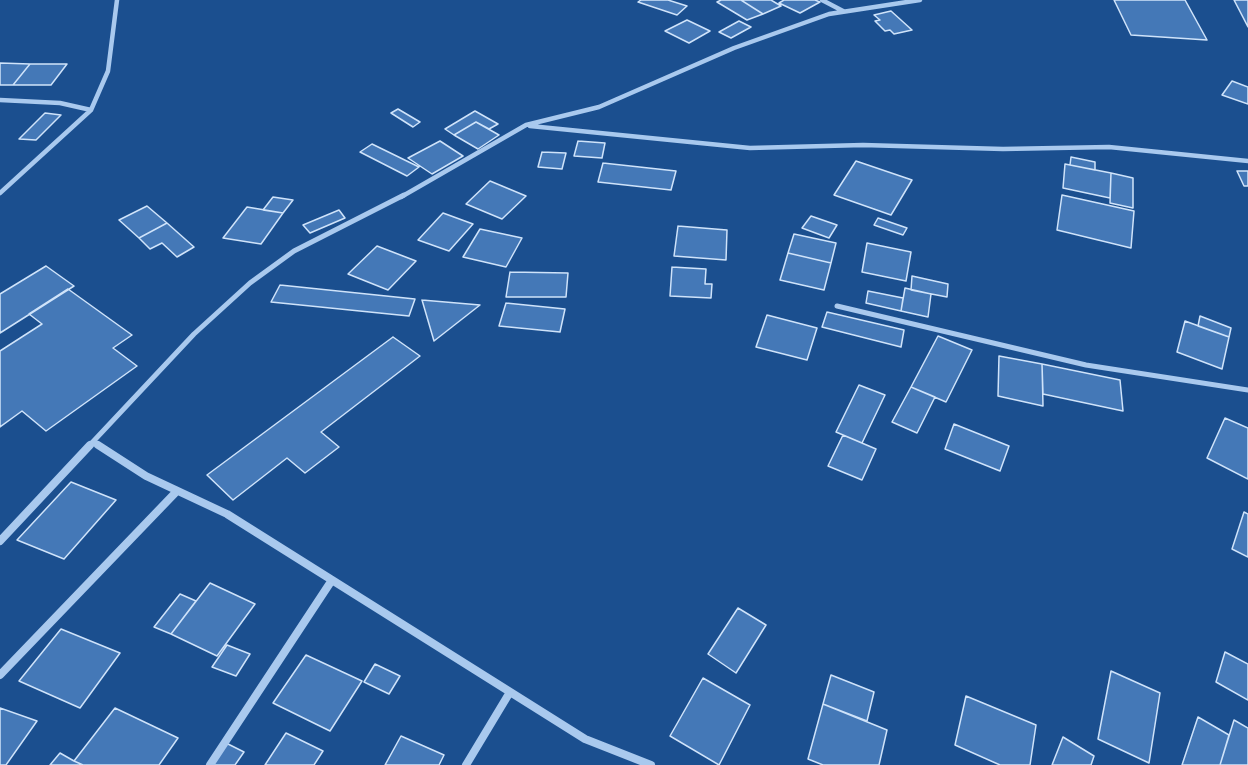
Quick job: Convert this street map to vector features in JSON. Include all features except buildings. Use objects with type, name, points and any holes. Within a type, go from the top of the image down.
[{"type":"street","points":[[0,193],[92,110],[108,71],[117,0]]},
{"type":"street","points":[[822,0],[843,12]]},
{"type":"street","points":[[0,541],[194,334],[250,283],[294,251],[426,184],[526,125],[599,107],[734,48],[829,14],[920,0]]},
{"type":"street","points":[[0,100],[60,103],[92,110]]},
{"type":"street","points":[[526,125],[750,148],[862,145],[1003,149],[1109,147],[1248,161]]},
{"type":"street","points":[[837,306],[1086,365],[1248,390]]},
{"type":"street","points":[[93,442],[146,476],[226,514],[585,738],[651,765]]},
{"type":"street","points":[[0,675],[177,490]]},
{"type":"street","points":[[210,765],[332,580]]},
{"type":"street","points":[[466,765],[510,692]]}]
